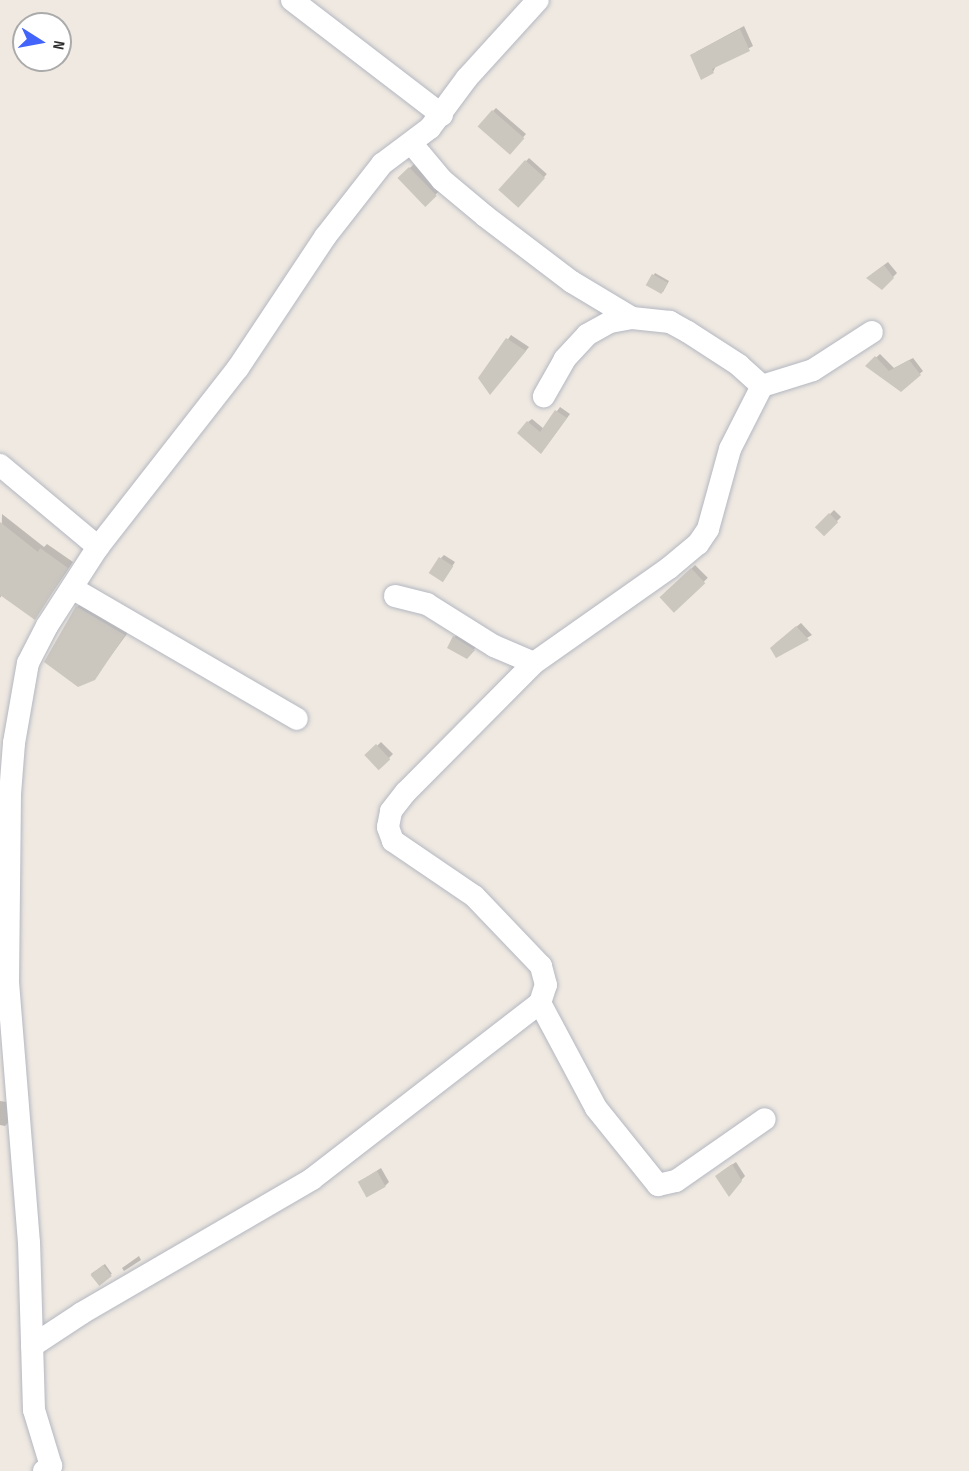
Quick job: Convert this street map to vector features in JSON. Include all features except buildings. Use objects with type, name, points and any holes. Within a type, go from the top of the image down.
[{"type":"street","points":[[292,0],[442,115]]},
{"type":"street","points":[[50,1469],[36,1427],[29,1243],[8,984],[10,794],[14,744],[28,663],[98,548],[238,369],[325,237],[388,157],[412,144],[442,115],[467,78],[538,0]]},
{"type":"street","points":[[412,144],[442,180],[485,216],[572,282],[632,318]]},
{"type":"street","points":[[543,396],[565,359],[587,335],[610,322],[632,318],[670,322],[739,365],[762,386]]},
{"type":"street","points":[[765,1119],[676,1181],[658,1185],[596,1108],[540,1003],[545,976],[526,948],[474,896],[393,841],[388,827],[391,811],[406,792],[534,663],[698,544],[708,529],[730,449],[762,386],[813,370],[872,332]]},
{"type":"street","points":[[0,465],[98,548]]},
{"type":"street","points":[[72,588],[297,719]]},
{"type":"street","points":[[395,596],[427,604],[494,646],[534,663]]},
{"type":"street","points":[[32,1347],[82,1313],[312,1179],[540,1003]]}]
